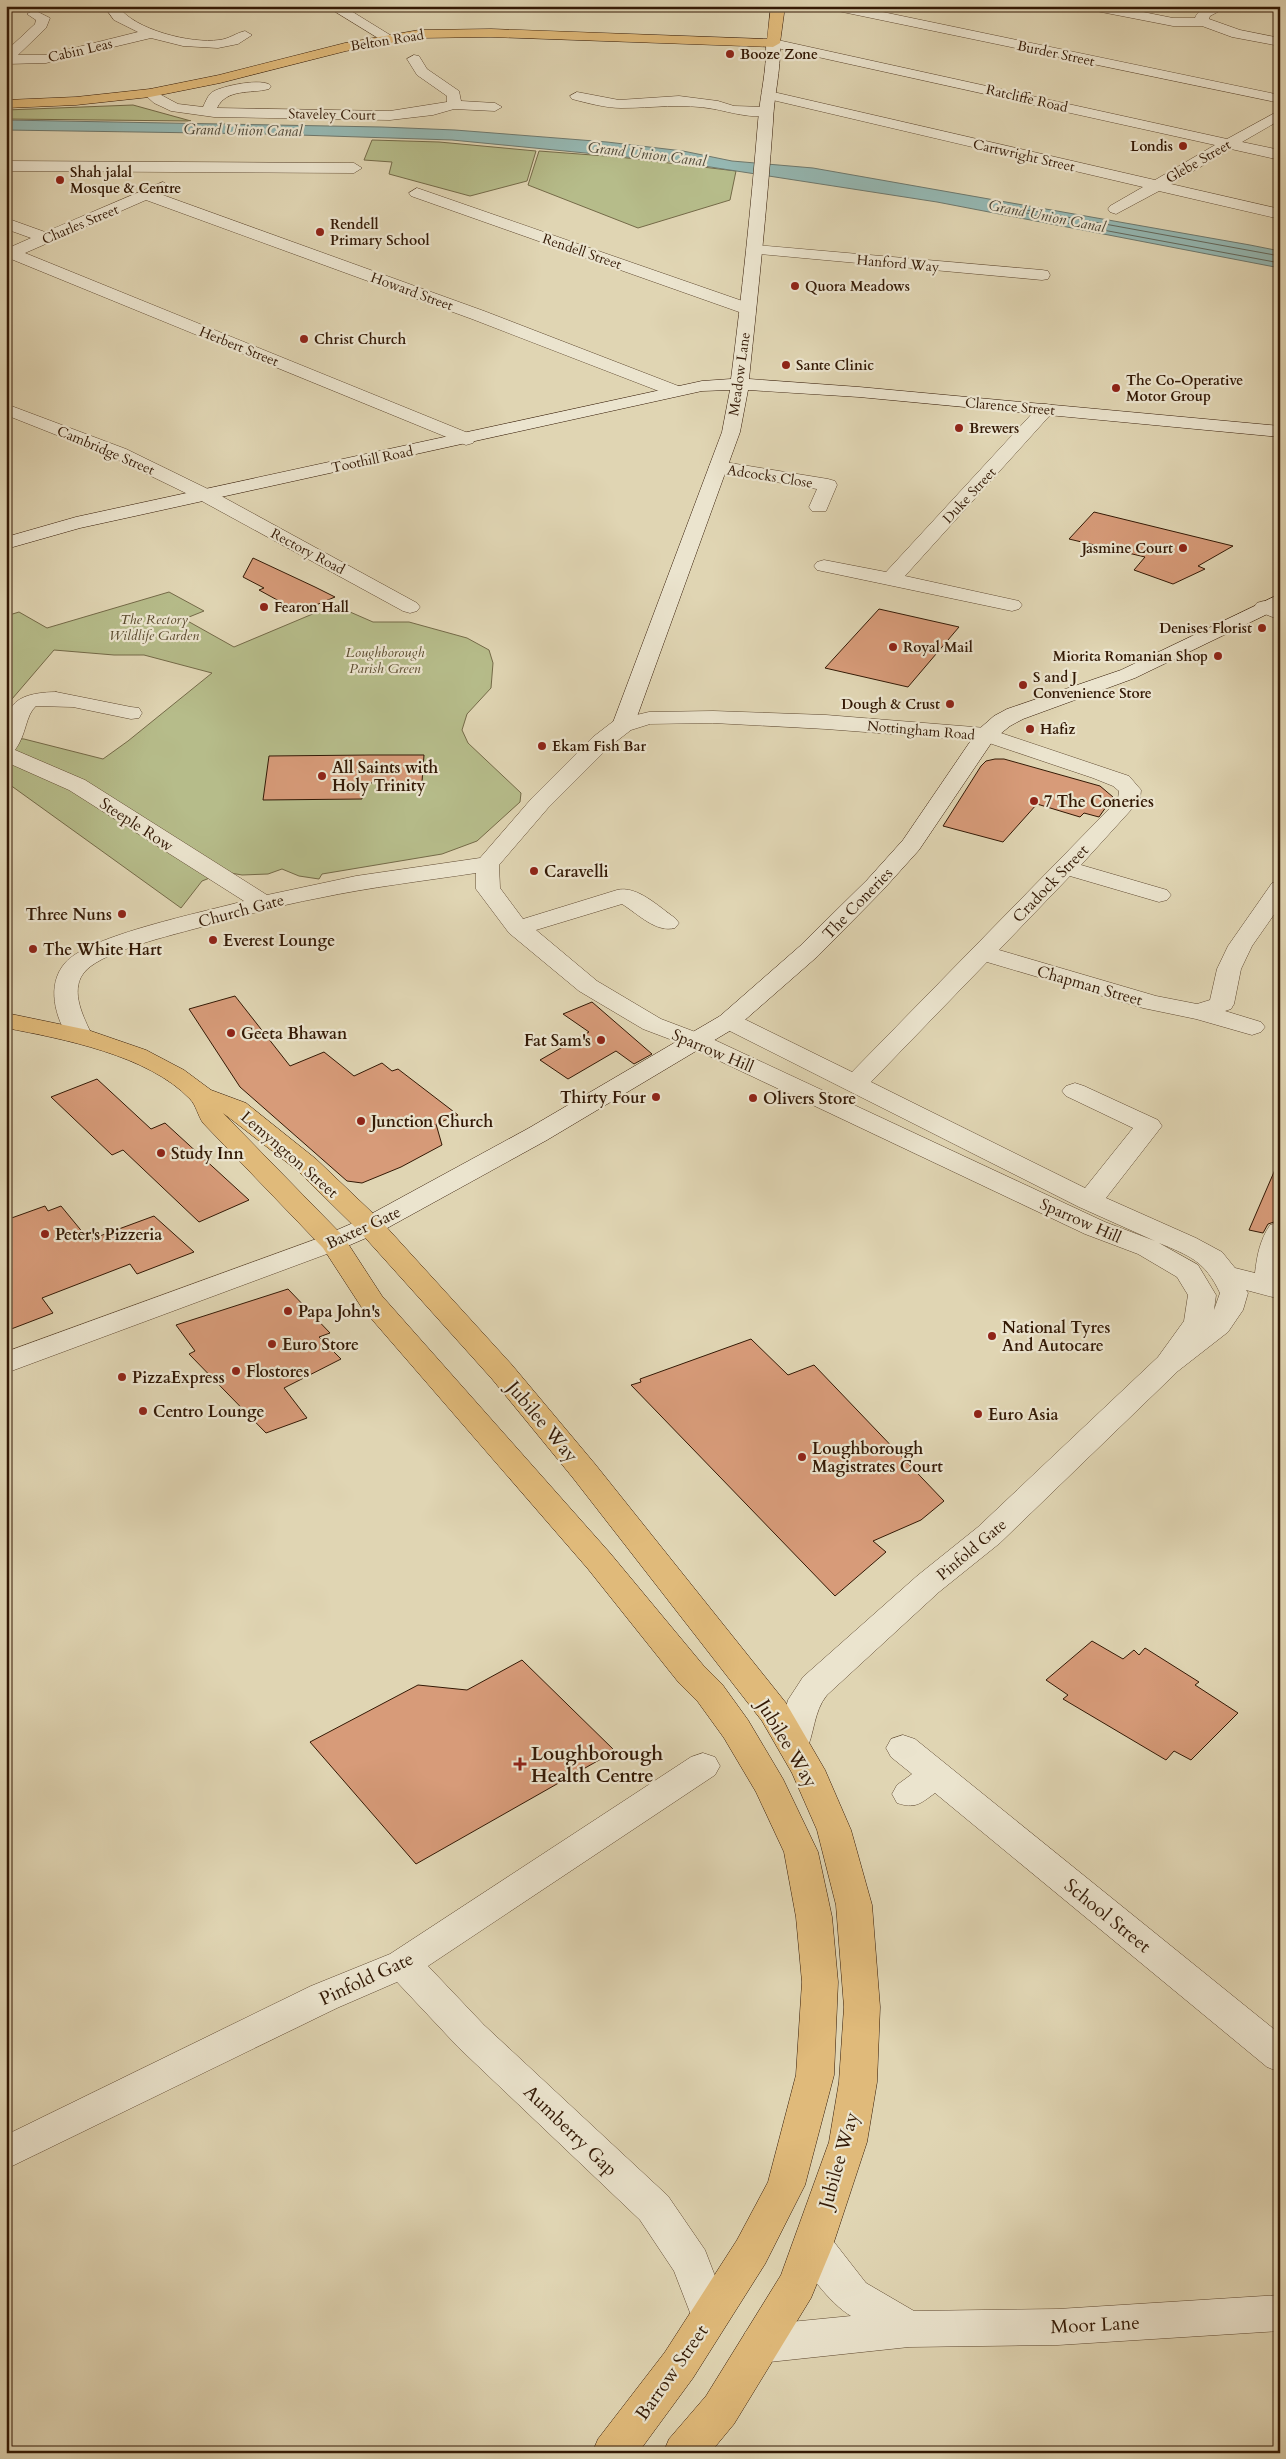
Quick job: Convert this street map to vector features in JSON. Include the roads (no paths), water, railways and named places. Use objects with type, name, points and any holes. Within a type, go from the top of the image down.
[{"type":"main road","points":[[691,39],[734,32],[755,26],[777,11]]},
{"type":"main road","name":"Meadow Lane","points":[[773,43],[777,11]]},
{"type":"main road","name":"Belton Road","points":[[6,104],[76,101],[150,93],[220,80],[388,38],[452,32],[773,43]]},
{"type":"main road","name":"Lemyngton Street","points":[[6,1020],[79,1035],[137,1055],[175,1075],[202,1096],[237,1109],[296,1156],[370,1226]]},
{"type":"main road","name":"Lemyngton Street","points":[[202,1096],[212,1117],[333,1242]]},
{"type":"main road","name":"Jubilee Way","points":[[370,1226],[502,1372],[584,1471],[774,1712],[808,1770],[834,1830],[854,1905],[862,2007],[858,2082],[848,2142],[813,2245],[796,2285],[760,2344]]},
{"type":"main road","points":[[333,1242],[372,1302],[599,1561],[691,1674],[710,1693],[736,1729],[771,1788],[801,1852],[814,1917],[820,1982],[814,2075],[786,2185],[751,2252],[710,2316]]},
{"type":"main road","name":"Barrow Street","points":[[613,2453],[679,2365],[710,2316]]},
{"type":"main road","points":[[684,2453],[720,2410],[760,2344]]},
{"type":"street","points":[[111,6],[121,19],[153,33],[195,45],[238,41],[250,35],[230,34]]},
{"type":"street","points":[[333,6],[388,38]]},
{"type":"street","name":"Burder Street","points":[[833,6],[1280,99]]},
{"type":"street","points":[[1203,22],[1201,17],[1205,13],[1222,6]]},
{"type":"street","points":[[1101,7],[1173,22],[1203,22],[1237,34],[1280,42]]},
{"type":"street","points":[[6,59],[41,25],[43,18],[34,14]]},
{"type":"street","name":"Cabin Leas","points":[[6,59],[46,59],[153,33]]},
{"type":"street","name":"Meadow Lane","points":[[623,725],[730,432],[740,384],[755,250],[766,111],[774,68],[773,43]]},
{"type":"street","name":"Ratcliffe Road","points":[[773,43],[819,51],[1280,155]]},
{"type":"street","points":[[414,58],[422,72],[454,94],[454,105]]},
{"type":"street","points":[[208,112],[216,96],[228,90],[264,86]]},
{"type":"street","name":"Staveley Court","points":[[150,93],[162,103],[175,108],[208,112],[395,115],[432,112],[454,105],[495,107]]},
{"type":"street","name":"Cartwright Street","points":[[769,95],[1280,214]]},
{"type":"street","points":[[577,96],[619,104],[679,100],[718,104],[732,110],[766,111]]},
{"type":"street","name":"Glebe Street","points":[[1116,209],[1280,114]]},
{"type":"street","points":[[6,166],[354,168]]},
{"type":"street","name":"Charles Street","points":[[9,254],[147,195],[207,166]]},
{"type":"street","name":"Rendell Street","points":[[417,193],[748,309]]},
{"type":"street","name":"Howard Street","points":[[147,195],[478,315],[675,391]]},
{"type":"street","points":[[6,222],[47,239]]},
{"type":"street","name":"Hanford Way","points":[[755,250],[1042,275]]},
{"type":"street","name":"Herbert Street","points":[[9,254],[466,439]]},
{"type":"street","name":"Toothill Road","points":[[6,543],[76,523],[466,439],[675,391],[702,386],[740,384]]},
{"type":"street","name":"Clarence Street","points":[[740,384],[1046,409],[1280,432]]},
{"type":"street","name":"Cambridge Street","points":[[6,408],[119,453],[205,495]]},
{"type":"street","name":"Duke Street","points":[[891,579],[1046,409]]},
{"type":"street","name":"Adcocks Close","points":[[718,467],[828,485],[819,507]]},
{"type":"street","name":"Rectory Road","points":[[205,495],[410,607]]},
{"type":"street","points":[[824,566],[1012,605]]},
{"type":"street","name":"Nottingham Road","points":[[623,725],[649,718],[673,716],[713,717],[826,722],[986,735],[1002,721],[1015,714],[1128,674],[1274,607]]},
{"type":"street","points":[[6,746],[17,731],[18,713],[22,706],[30,700],[53,698],[131,713]]},
{"type":"street","points":[[487,864],[540,803],[601,742],[623,725]]},
{"type":"street","name":"Cradock Street","points":[[855,1084],[1129,800],[1130,790],[1121,781],[986,735]]},
{"type":"street","name":"The Coneries","points":[[697,1042],[729,1021],[809,951],[875,885],[911,845],[986,735]]},
{"type":"street","name":"Steeple Row","points":[[6,754],[77,785],[264,903]]},
{"type":"street","name":"Church Gate","points":[[79,1035],[66,1001],[65,986],[75,966],[101,951],[145,935],[264,903],[338,886],[487,864]]},
{"type":"street","name":"Sparrow Hill","points":[[487,864],[488,888],[518,928],[588,986],[652,1024],[697,1042],[1095,1228],[1148,1248],[1188,1271],[1202,1295],[1198,1322],[1168,1364]]},
{"type":"street","points":[[1064,867],[1160,895]]},
{"type":"street","points":[[1199,1012],[1222,1004],[1229,968],[1240,946],[1280,888]]},
{"type":"street","points":[[518,928],[626,895],[667,923]]},
{"type":"street","name":"Chapman Street","points":[[983,953],[1152,1003],[1199,1012],[1252,1027]]},
{"type":"street","name":"Sparrow Hill","points":[[729,1021],[1089,1201],[1186,1244],[1212,1258],[1226,1274],[1234,1292],[1229,1310],[1218,1325],[1168,1364]]},
{"type":"street","name":"Baxter Gate","points":[[6,1363],[275,1265],[370,1226],[538,1134],[697,1042]]},
{"type":"street","points":[[1075,1091],[1149,1126],[1089,1201]]},
{"type":"street","points":[[1226,1274],[1274,1288],[1272,1252],[1280,1231]]},
{"type":"street","name":"Pinfold Gate","points":[[793,1744],[804,1700],[815,1686],[1009,1517],[1168,1364]]},
{"type":"street","name":"School Street","points":[[903,1748],[922,1785],[1280,2056]]},
{"type":"street","name":"Pinfold Gate","points":[[6,2153],[324,1997],[403,1964],[704,1766]]},
{"type":"street","name":"Aumberry Gap","points":[[403,1964],[472,2036],[654,2208],[690,2263],[710,2316]]},
{"type":"street","points":[[813,2245],[852,2296],[909,2329]]},
{"type":"street","name":"Moor Lane","points":[[760,2344],[909,2329],[1058,2327],[1280,2313]]},
{"type":"water","name":"Grand Union Canal","points":[[6,120],[382,127],[455,130],[607,142],[683,151],[732,161],[813,168],[1250,245],[1280,251],[1280,268],[937,202],[678,162],[452,140],[268,134],[6,130]]},
{"type":"place","name":"Booze Zone","points":[[730,54]]},
{"type":"place","name":"Londis","points":[[1183,146]]},
{"type":"place","name":"Shah jalal Mosque & Centre","points":[[60,180]]},
{"type":"place","name":"Rendell Primary School","points":[[320,232]]},
{"type":"place","name":"Quora Meadows","points":[[795,286]]},
{"type":"place","name":"Christ Church","points":[[304,339]]},
{"type":"place","name":"Sante Clinic","points":[[786,365]]},
{"type":"place","name":"The Co-Operative Motor Group","points":[[1116,388]]},
{"type":"place","name":"Brewers","points":[[959,428]]},
{"type":"place","name":"Jasmine Court","points":[[1183,548]]},
{"type":"place","name":"Fearon Hall","points":[[264,607]]},
{"type":"place","name":"Denises Florist","points":[[1262,628]]},
{"type":"place","name":"Royal Mail","points":[[893,647]]},
{"type":"place","name":"Miorita Romanian Shop","points":[[1218,656]]},
{"type":"place","name":"S and J Convenience Store","points":[[1023,685]]},
{"type":"place","name":"Dough & Crust","points":[[950,704]]},
{"type":"place","name":"Hafiz","points":[[1030,729]]},
{"type":"place","name":"Ekam Fish Bar","points":[[542,746]]},
{"type":"place","name":"All Saints with Holy Trinity","points":[[322,776]]},
{"type":"place","name":"7 The Coneries","points":[[1034,801]]},
{"type":"place","name":"Caravelli","points":[[534,871]]},
{"type":"place","name":"Three Nuns","points":[[122,914]]},
{"type":"place","name":"Everest Lounge","points":[[213,940]]},
{"type":"place","name":"The White Hart","points":[[33,949]]},
{"type":"place","name":"Geeta Bhawan","points":[[231,1033]]},
{"type":"place","name":"Fat Sam's","points":[[601,1040]]},
{"type":"place","name":"Thirty Four","points":[[656,1097]]},
{"type":"place","name":"Olivers Store","points":[[753,1098]]},
{"type":"place","name":"Junction Church","points":[[361,1121]]},
{"type":"place","name":"Study Inn","points":[[161,1153]]},
{"type":"place","name":"Peter's Pizzeria","points":[[45,1234]]},
{"type":"place","name":"Papa John's","points":[[288,1311]]},
{"type":"place","name":"National Tyres And Autocare","points":[[992,1336]]},
{"type":"place","name":"Euro Store","points":[[272,1344]]},
{"type":"place","name":"Flostores","points":[[236,1371]]},
{"type":"place","name":"PizzaExpress","points":[[122,1377]]},
{"type":"place","name":"Centro Lounge","points":[[143,1411]]},
{"type":"place","name":"Euro Asia","points":[[978,1414]]},
{"type":"place","name":"Loughborough Magistrates Court","points":[[802,1457]]},
{"type":"place","name":"Loughborough Health Centre","points":[[520,1764]]},
{"type":"park label","name":"The Rectory Wildlife Garden","points":[[154,628]]},
{"type":"park label","name":"Loughborough Parish Green","points":[[385,660]]}]
